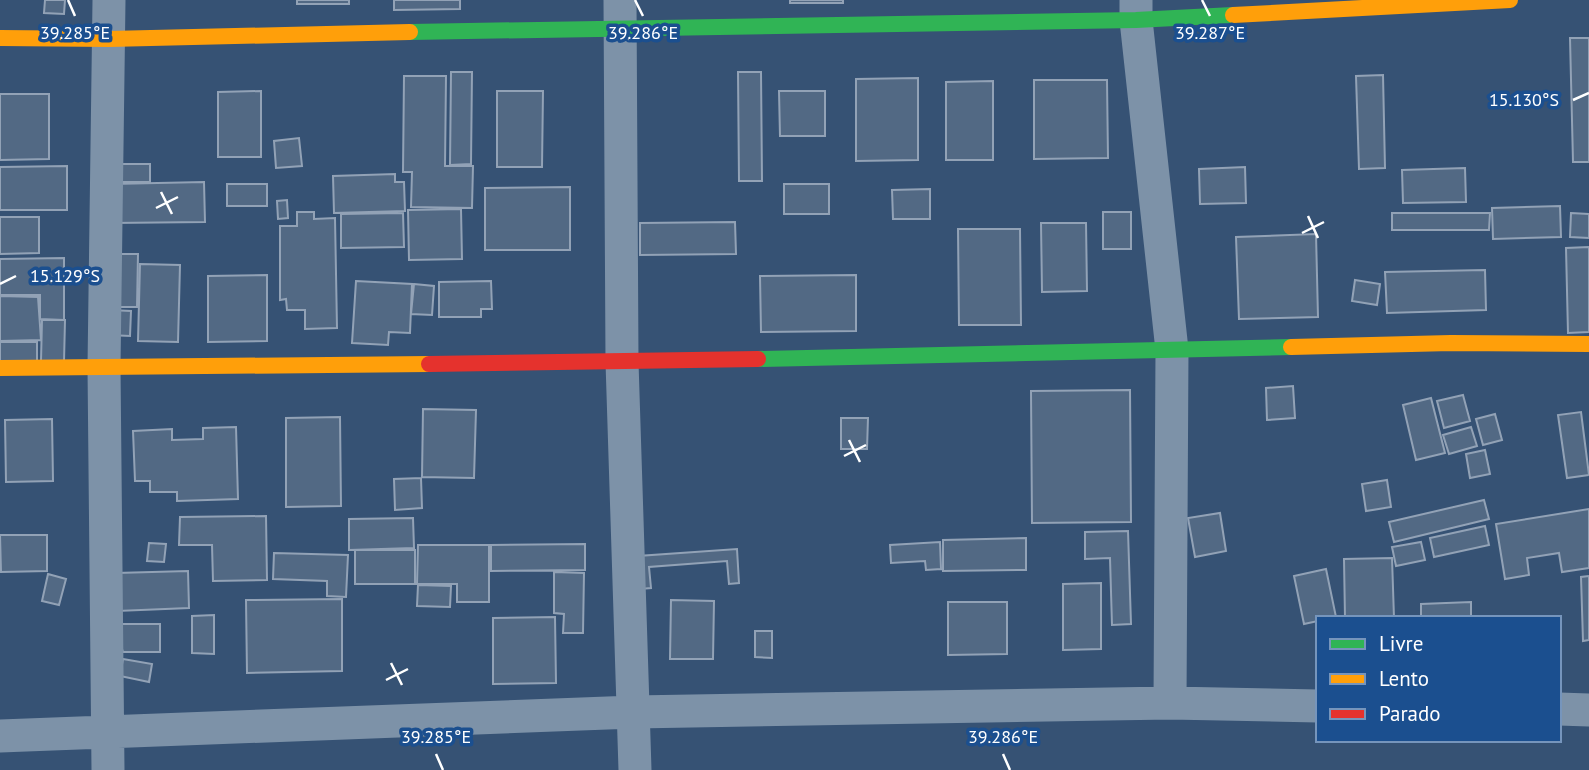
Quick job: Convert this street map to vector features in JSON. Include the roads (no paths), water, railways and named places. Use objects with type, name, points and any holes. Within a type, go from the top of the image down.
[{"type":"street","points":[[108,770],[104,367],[109,0]]},
{"type":"street","points":[[0,38],[109,39],[620,14],[1136,10],[1510,0]]},
{"type":"street","points":[[1136,10],[1172,350],[1170,704]]},
{"type":"street","points":[[620,14],[622,362],[635,770]]},
{"type":"street","points":[[0,368],[622,362],[1451,342],[1589,344]]},
{"type":"street","points":[[0,736],[634,712],[1170,704],[1316,706]]},
{"type":"street","points":[[1561,709],[1589,709]]}]
